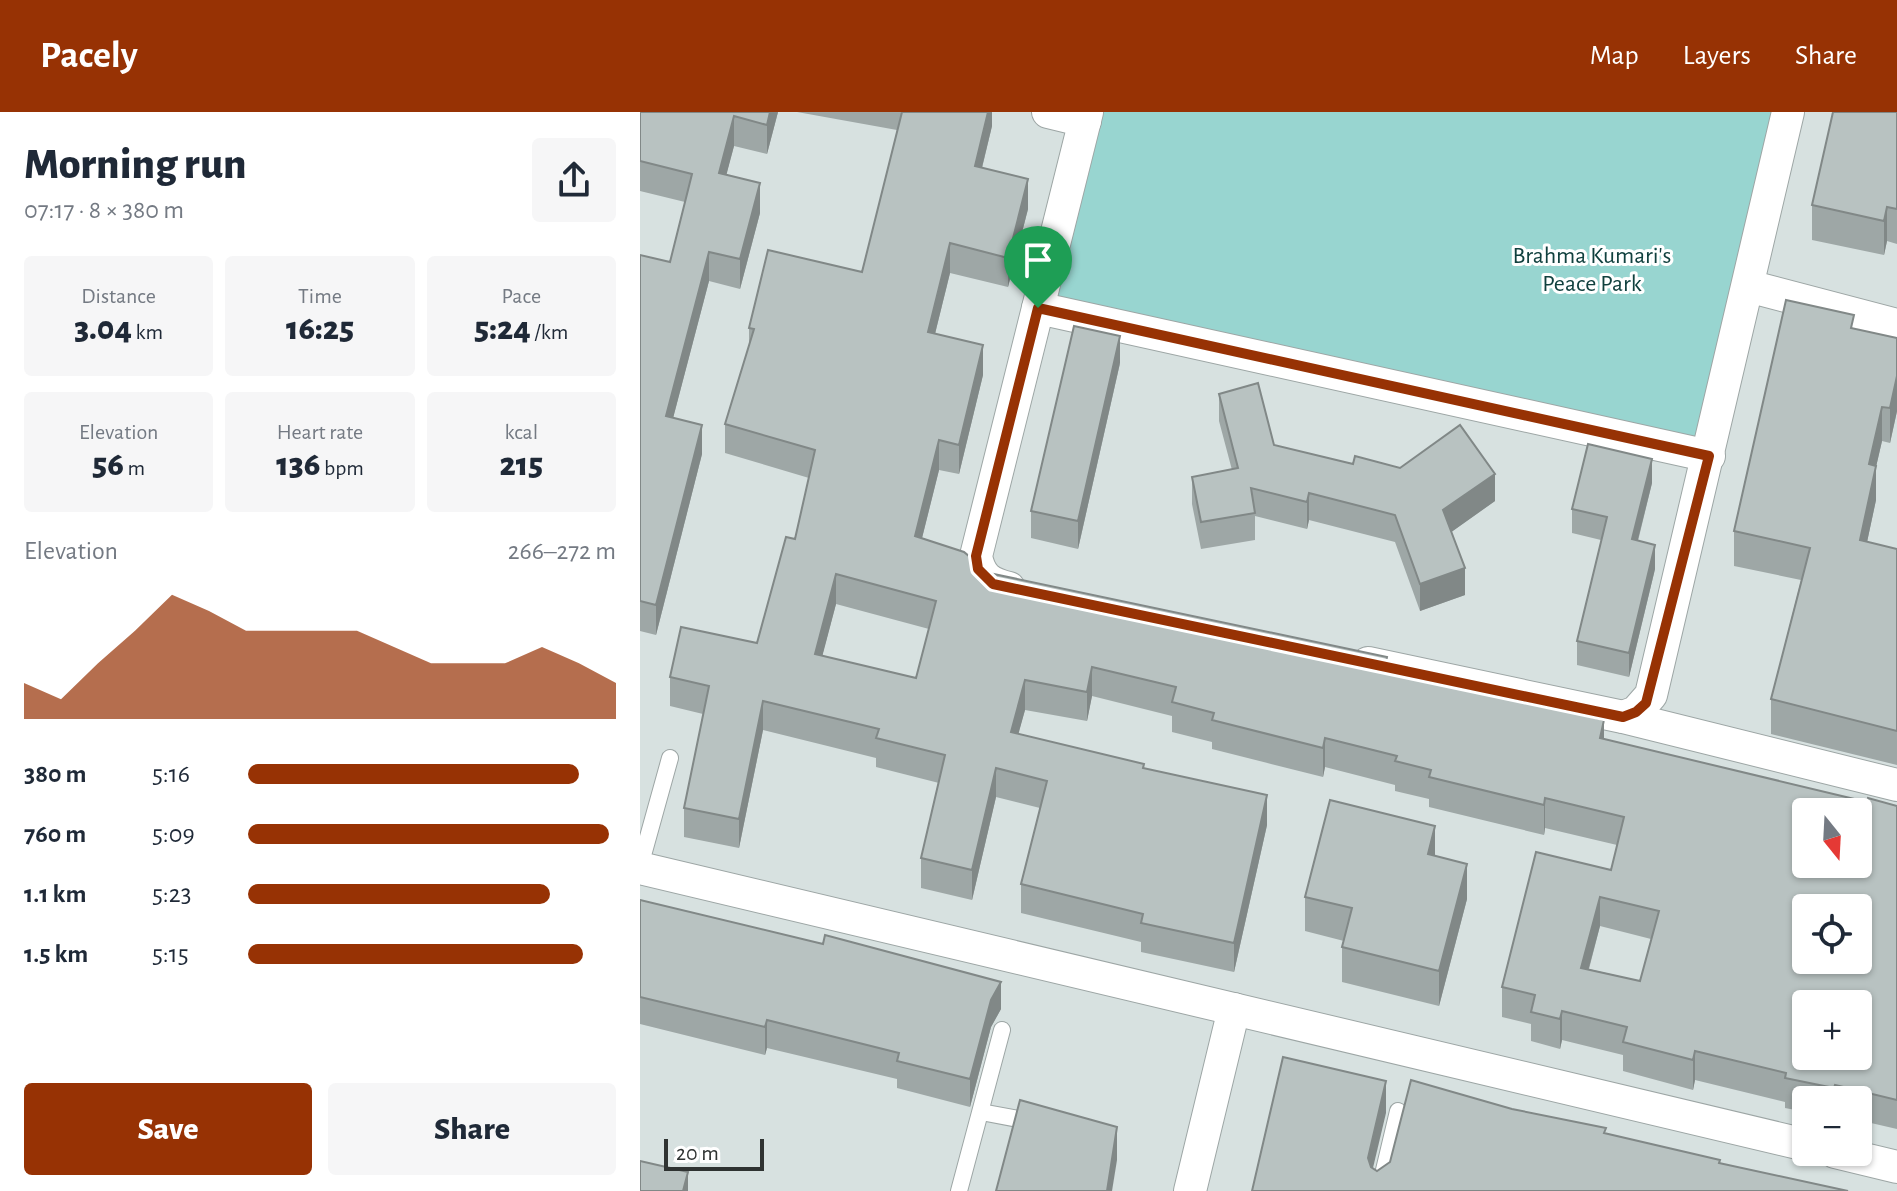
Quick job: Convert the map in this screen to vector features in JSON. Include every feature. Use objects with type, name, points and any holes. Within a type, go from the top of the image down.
[{"type":"street","points":[[1039,594],[993,584],[978,569],[976,556],[1086,117],[1048,112]]},
{"type":"street","points":[[1623,717],[1636,712],[1651,695],[1788,112]]},
{"type":"street","points":[[1748,286],[1897,325]]},
{"type":"street","points":[[1038,308],[1709,456]]},
{"type":"street","points":[[1331,655],[1623,717],[1897,785]]},
{"type":"street","points":[[640,867],[1792,1142]]},
{"type":"street","points":[[1190,1191],[1234,1009]]},
{"type":"street","points":[[1872,1161],[1897,1167]]},
{"type":"lane","points":[[640,867],[670,758]]},
{"type":"lane","points":[[959,1191],[1002,1030]]},
{"type":"lane","points":[[1379,1191],[1398,1111]]},
{"type":"lane","points":[[981,1112],[1054,1125]]},
{"type":"green space","name":"Brahma Kumari's Peace Park","points":[[1087,112],[1788,112],[1709,456],[1038,308]]},
{"type":"building","points":[[640,112],[770,112],[767,125],[734,116],[719,173],[760,183],[740,259],[709,252],[666,416],[702,425],[656,605],[640,601],[640,255],[670,262],[692,174],[640,161]]},
{"type":"building","points":[[902,112],[988,112],[975,166],[1028,179],[1008,258],[950,243],[928,332],[983,345],[959,445],[939,440],[915,536],[964,552],[989,573],[1387,657],[1385,666],[1604,720],[1600,738],[1850,798],[1792,798],[1792,878],[1872,878],[1872,799],[1897,806],[1897,1100],[1872,1094],[1872,1086],[1824,1086],[1785,1078],[1786,1073],[1695,1051],[1693,1060],[1623,1042],[1627,1027],[1562,1011],[1560,1019],[1531,1012],[1535,995],[1502,987],[1536,852],[1611,870],[1624,817],[1545,798],[1544,805],[1429,777],[1431,770],[1395,761],[1397,756],[1325,738],[1323,748],[1212,720],[1214,713],[1172,702],[1176,687],[1092,667],[1087,692],[1025,680],[1011,732],[1144,764],[1143,768],[1267,795],[1234,943],[1141,923],[1143,914],[1021,884],[1047,781],[996,768],[972,870],[921,858],[945,755],[876,738],[879,729],[763,701],[739,819],[684,808],[709,686],[670,677],[681,627],[757,643],[786,537],[795,539],[815,450],[725,424],[754,329],[749,328],[768,250],[862,272]],"holes":[[[836,574],[936,601],[916,678],[815,654]],[[1600,897],[1659,911],[1640,981],[1581,968]]]},
{"type":"building","points":[[1833,112],[1897,112],[1897,209],[1887,207],[1884,221],[1812,205]]},
{"type":"building","points":[[1786,300],[1854,315],[1851,328],[1897,338],[1897,376],[1890,408],[1882,407],[1869,464],[1876,466],[1860,540],[1897,549],[1897,731],[1771,699],[1810,548],[1734,531]]},
{"type":"building","points":[[1074,326],[1120,336],[1078,521],[1031,511]]},
{"type":"building","points":[[1258,383],[1274,445],[1353,464],[1355,456],[1400,468],[1460,425],[1495,474],[1443,510],[1465,568],[1420,584],[1395,515],[1309,493],[1307,502],[1251,488],[1255,513],[1201,522],[1192,477],[1238,468],[1219,394]]},
{"type":"building","points":[[1588,444],[1652,459],[1632,539],[1655,545],[1629,653],[1577,641],[1607,517],[1572,509]]},
{"type":"building","points":[[1330,800],[1435,826],[1428,854],[1467,864],[1439,971],[1342,947],[1352,908],[1305,897]]},
{"type":"building","points":[[640,900],[823,944],[825,935],[1001,982],[991,1000],[970,1079],[897,1061],[899,1053],[767,1020],[765,1027],[640,997]]},
{"type":"building","points":[[1283,1057],[1386,1081],[1368,1158],[1371,1167],[1377,1171],[1390,1162],[1411,1080],[1512,1109],[1606,1128],[1604,1133],[1720,1160],[1719,1163],[1848,1191],[1252,1191]]},
{"type":"building","points":[[1020,1100],[1117,1127],[1107,1191],[996,1191]]},
{"type":"building","points":[[640,1161],[688,1172],[683,1191],[640,1191]]},
{"type":"route","points":[[1038,308],[1709,456],[1651,695],[1646,703],[1636,712],[1623,717],[993,584],[978,569],[976,556],[1038,308]]}]
